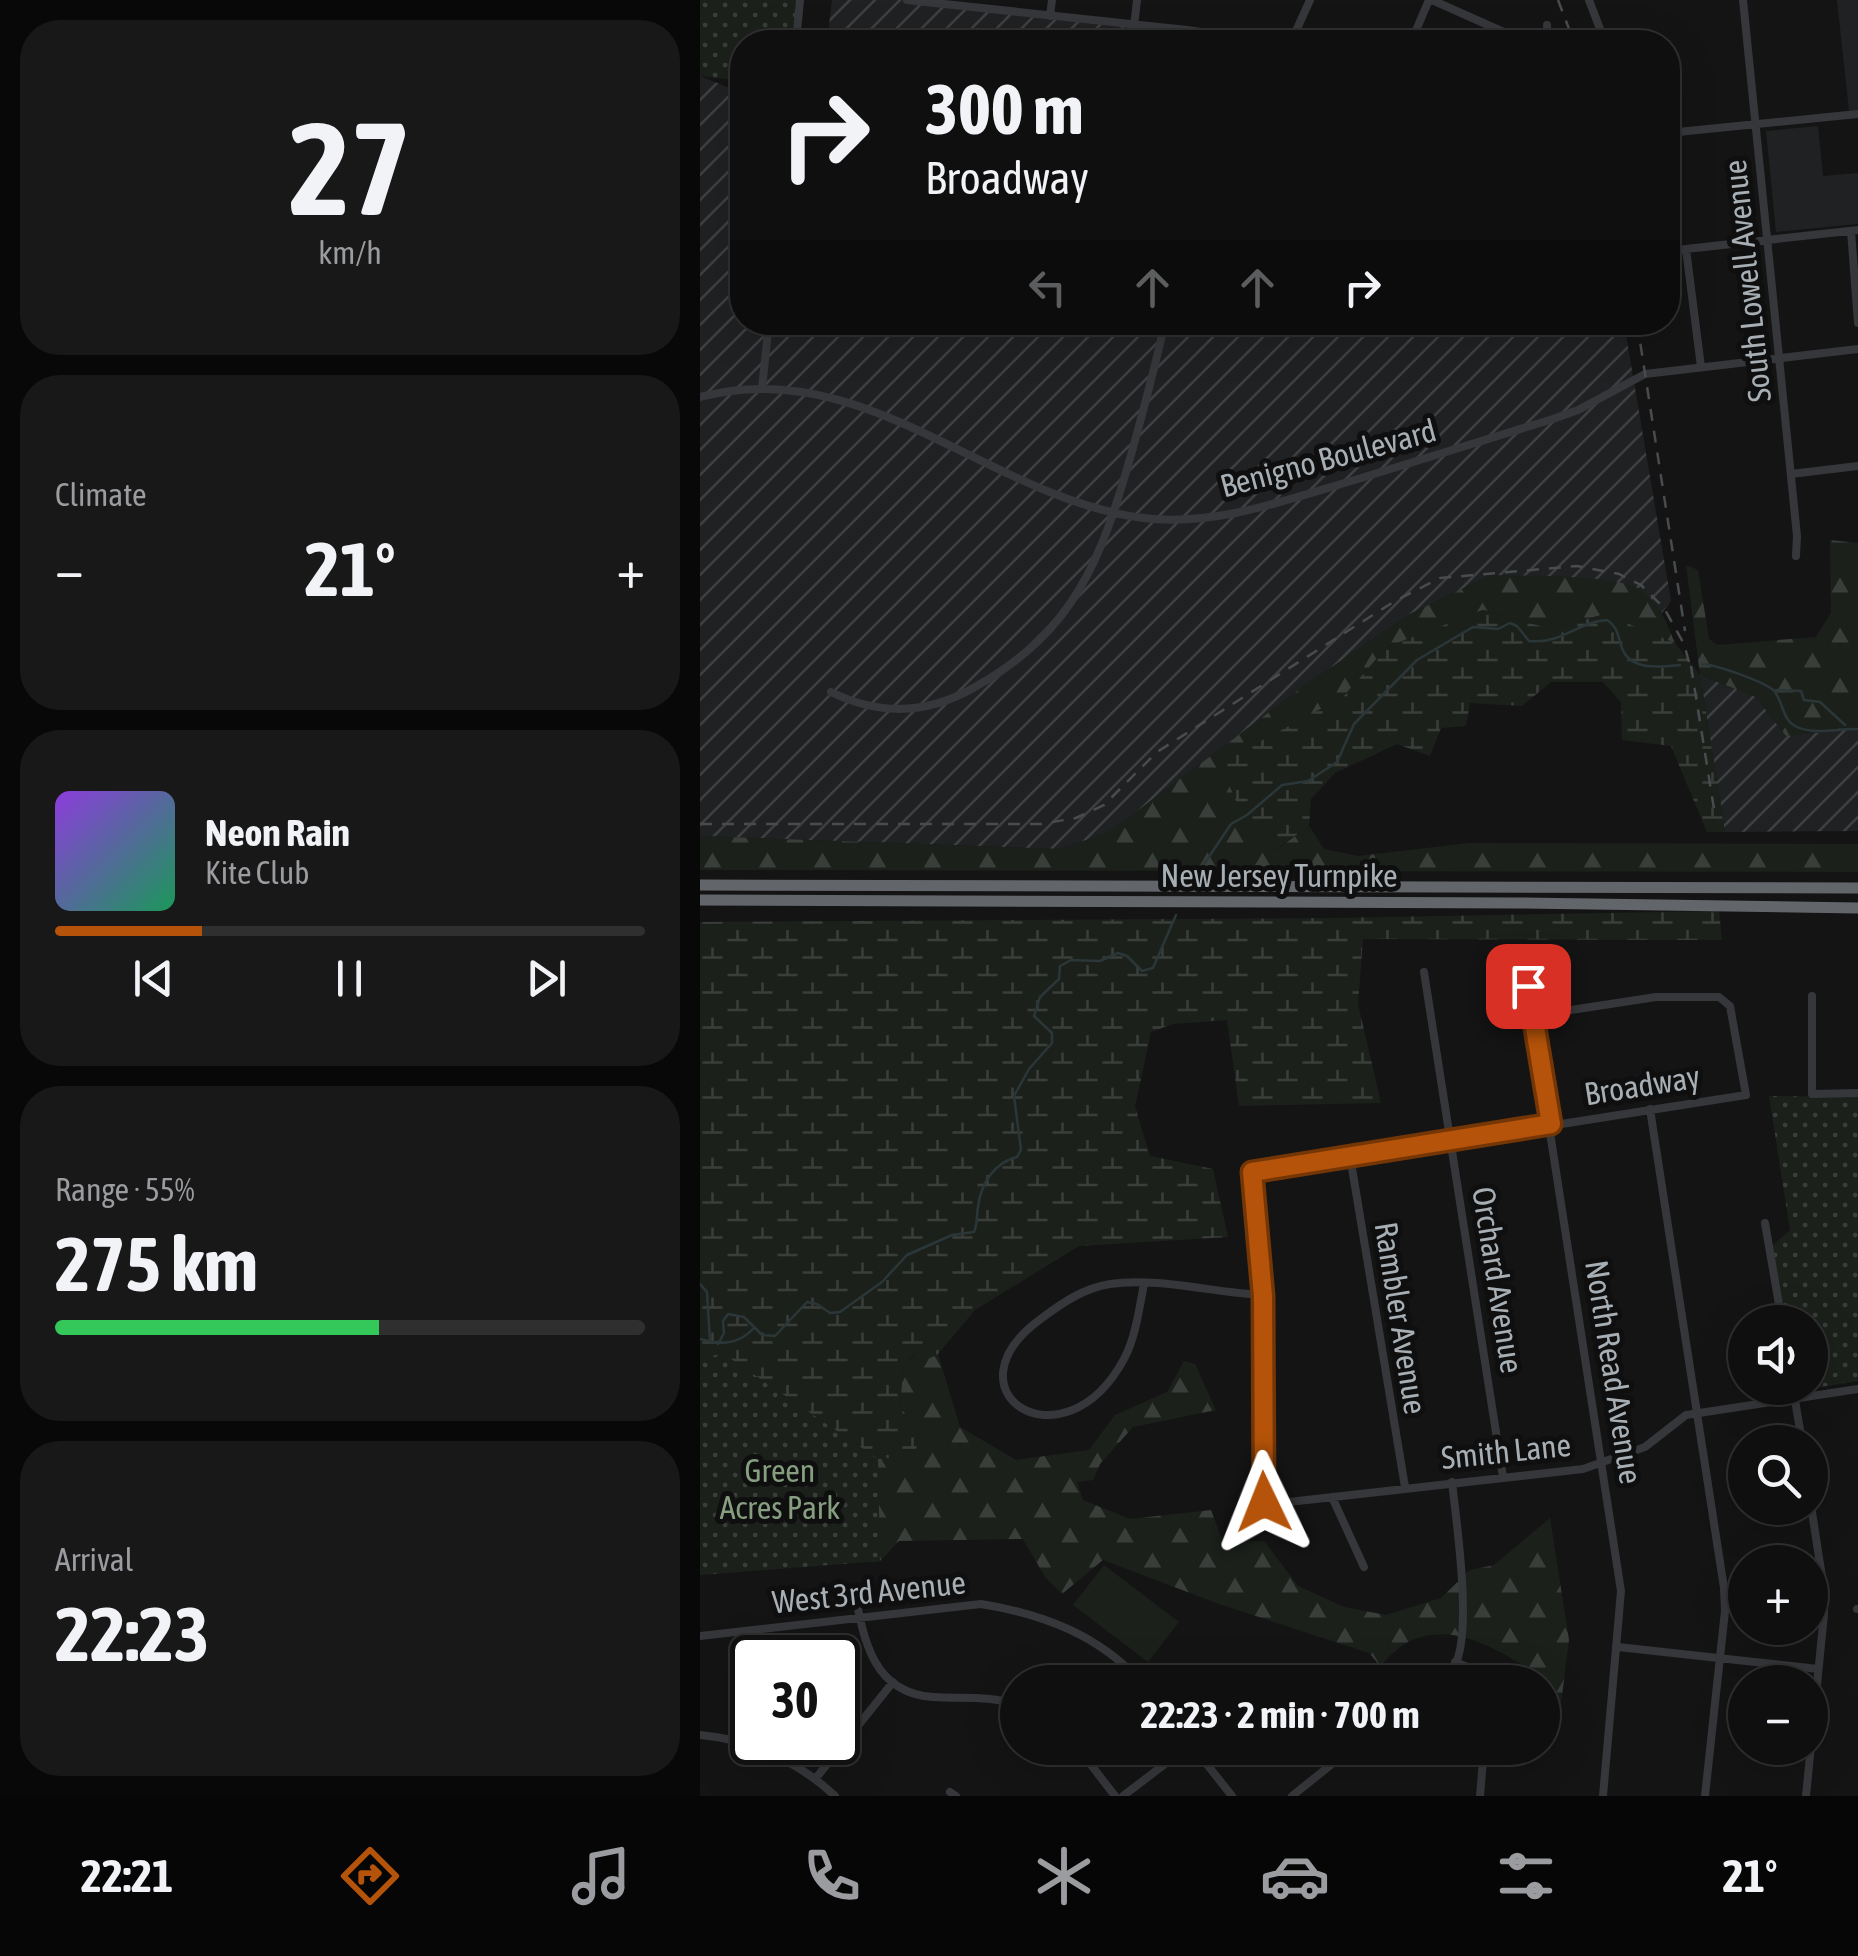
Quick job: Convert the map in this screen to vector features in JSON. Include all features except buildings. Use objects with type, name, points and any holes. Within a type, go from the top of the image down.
[{"type":"highway","name":"New Jersey Turnpike","points":[[700,885],[1858,888]]},
{"type":"highway","name":"New Jersey Turnpike","points":[[700,900],[1742,904],[1858,908]]},
{"type":"street","points":[[797,30],[800,0]]},
{"type":"street","points":[[907,0],[968,3],[1168,30]]},
{"type":"street","points":[[1050,16],[1052,0]]},
{"type":"street","points":[[1134,26],[1137,0]]},
{"type":"street","points":[[1296,30],[1310,0]]},
{"type":"street","points":[[1417,30],[1431,0],[1499,30]]},
{"type":"street","points":[[1589,0],[1600,30]]},
{"type":"street","name":"South Lowell Avenue","points":[[1743,0],[1796,556]]},
{"type":"street","points":[[1547,25],[1547,30]]},
{"type":"street","points":[[1680,132],[1858,114]]},
{"type":"street","points":[[1680,250],[1855,231],[1858,323]]},
{"type":"street","points":[[1686,249],[1701,367]]},
{"type":"street","points":[[762,388],[768,335]]},
{"type":"street","points":[[831,692],[877,709],[925,708],[961,695],[1004,671],[1053,626],[1077,596],[1106,540],[1162,335]]},
{"type":"street","name":"Benigno Boulevard","points":[[700,397],[762,388],[804,390],[862,406],[1062,499],[1114,513],[1180,519],[1268,506],[1553,420],[1645,374],[1858,349]]},
{"type":"street","points":[[1790,474],[1858,466]]},
{"type":"street","name":"North Read Avenue","points":[[1523,958],[1622,1591],[1603,1796]]},
{"type":"street","name":"Orchard Avenue","points":[[1424,972],[1502,1477]]},
{"type":"street","points":[[1812,996],[1812,1094],[1858,1093]]},
{"type":"street","name":"Broadway","points":[[1263,1296],[1250,1172],[1746,1095],[1730,1006],[1719,997],[1656,997],[1532,1016]]},
{"type":"street","points":[[1650,1109],[1724,1588],[1705,1796]]},
{"type":"street","name":"Rambler Avenue","points":[[1350,1156],[1405,1488]]},
{"type":"street","points":[[1765,1223],[1779,1305]]},
{"type":"street","points":[[1144,1284],[1134,1336],[1124,1360],[1094,1395],[1064,1415],[1040,1415],[1019,1408],[1005,1388],[1006,1360],[1015,1342],[1030,1327],[1066,1301],[1112,1284],[1144,1284],[1263,1296]]},
{"type":"street","name":"Smith Lane","points":[[1263,1296],[1264,1502],[1283,1504],[1603,1464],[1645,1447],[1686,1415],[1752,1405]]},
{"type":"street","name":"Smith Lane","points":[[1828,1393],[1858,1389]]},
{"type":"street","points":[[1452,1482],[1462,1568],[1461,1650],[1454,1665]]},
{"type":"street","points":[[1332,1497],[1364,1567]]},
{"type":"street","points":[[1814,1525],[1824,1590],[1818,1665]]},
{"type":"street","points":[[854,1588],[864,1641],[893,1682],[930,1697],[1000,1701]]},
{"type":"street","name":"West 3rd Avenue","points":[[700,1636],[981,1604],[1065,1626],[1092,1641],[1121,1665]]},
{"type":"street","points":[[1618,1647],[1778,1665]]},
{"type":"street","points":[[1455,1662],[1463,1665]]},
{"type":"street","points":[[816,1778],[893,1682]]},
{"type":"street","points":[[700,1736],[773,1754],[816,1778],[835,1796]]},
{"type":"street","points":[[1091,1765],[1116,1796]]},
{"type":"street","points":[[1124,1796],[1164,1765]]},
{"type":"street","points":[[1207,1765],[1232,1796]]},
{"type":"street","points":[[1292,1796],[1331,1765]]},
{"type":"street","points":[[1480,1796],[1483,1765]]},
{"type":"street","points":[[1806,1796],[1809,1765]]},
{"type":"shaded area","points":[[832,0],[913,0],[1174,30],[828,30]]},
{"type":"shaded area","points":[[1837,0],[1858,0],[1858,110],[1849,111]]},
{"type":"shaded area","points":[[700,76],[730,88],[730,335],[1626,335],[1671,601],[1662,613],[1641,590],[1491,575],[1410,614],[1304,686],[1108,833],[1059,849],[700,836]]},
{"type":"shaded area","points":[[1818,126],[1823,176],[1858,173],[1858,224],[1776,232],[1766,131]]},
{"type":"shaded area","points":[[1700,675],[1756,697],[1786,736],[1858,728],[1858,831],[1725,832]]},
{"type":"green space","points":[[700,0],[799,0],[797,30],[730,30],[730,80],[700,76]]},
{"type":"green space","points":[[1830,540],[1858,543],[1858,728],[1786,736],[1756,697],[1700,675],[1686,565],[1698,570],[1709,639],[1717,645],[1816,637],[1831,613]]},
{"type":"green space","points":[[1491,575],[1569,577],[1629,585],[1653,601],[1675,643],[1605,614],[1551,629],[1483,610],[1387,647],[1343,697],[1221,763],[1266,826],[1276,850],[1309,826],[1324,849],[1358,856],[1470,843],[1858,844],[1858,872],[700,870],[700,836],[1059,849],[1108,833],[1304,686],[1410,614]]},
{"type":"green space","points":[[1483,610],[1551,629],[1605,614],[1675,643],[1700,675],[1725,832],[1707,832],[1671,746],[1622,740],[1621,702],[1603,682],[1551,682],[1522,706],[1470,703],[1466,726],[1441,728],[1430,756],[1397,744],[1335,773],[1311,799],[1309,826],[1275,850],[1266,826],[1246,825],[1220,763],[1343,697],[1387,647]]},
{"type":"green space","points":[[1719,911],[1722,940],[1363,939],[1358,1004],[1381,1103],[1239,1106],[1227,1020],[1173,1024],[1151,1032],[1135,1107],[1150,1156],[1213,1169],[1228,1237],[1079,1246],[975,1310],[938,1354],[921,1362],[915,1353],[903,1366],[900,1406],[919,1435],[915,1455],[878,1459],[722,1353],[700,1360],[700,922]]},
{"type":"green space","points":[[1769,1096],[1858,1097],[1858,1381],[1828,1386],[1828,1305],[1781,1305],[1772,1246],[1790,1230]]},
{"type":"green space","points":[[722,1353],[878,1459],[919,1435],[900,1406],[903,1366],[916,1353],[921,1362],[938,1354],[960,1427],[1016,1460],[1089,1450],[1115,1415],[1167,1392],[1184,1361],[1195,1364],[1216,1410],[1133,1427],[1100,1464],[1093,1480],[1077,1482],[1083,1500],[1130,1519],[1211,1510],[1223,1542],[1264,1541],[1298,1586],[1344,1607],[1386,1615],[1441,1598],[1470,1570],[1494,1565],[1550,1518],[1569,1640],[1561,1704],[1560,1665],[1523,1665],[1459,1636],[1443,1634],[1410,1641],[1381,1665],[1375,1665],[1377,1662],[1369,1653],[1219,1604],[1103,1560],[1062,1594],[1045,1577],[1023,1539],[899,1541],[880,1561],[700,1572],[700,1360]]},
{"type":"green space","name":"Green Acres Park","points":[[722,1353],[878,1459],[880,1561],[700,1575],[700,1360]]},
{"type":"green space","points":[[1104,1565],[1179,1622],[1148,1662],[1073,1605]]},
{"type":"waterway","points":[[1196,876],[1231,824],[1282,785],[1308,781],[1337,762],[1354,724],[1417,660],[1473,627],[1498,629],[1510,623],[1529,641],[1541,641],[1607,620],[1632,661],[1646,666],[1680,665]]},
{"type":"waterway","points":[[1702,664],[1771,688],[1788,720],[1802,729],[1858,729]]},
{"type":"waterway","points":[[1776,690],[1801,691],[1804,700],[1820,702],[1845,725]]},
{"type":"waterway","points":[[718,1344],[728,1314],[744,1317],[762,1335],[775,1336],[807,1302],[830,1313],[840,1312],[882,1282],[907,1255],[952,1235],[974,1232],[986,1182],[995,1169],[1017,1157],[1021,1150],[1014,1096],[1029,1069],[1052,1043],[1052,1033],[1034,1016],[1040,997],[1059,979],[1060,966],[1071,960],[1100,961],[1118,953],[1142,971],[1153,968],[1176,915]]},
{"type":"waterway","points":[[700,1284],[707,1292],[710,1342]]},
{"type":"waterway","points":[[700,1339],[728,1342],[753,1329]]},
{"type":"railway","points":[[1558,0],[1569,30]]},
{"type":"railway","points":[[1639,335],[1685,631]]},
{"type":"railway","points":[[700,824],[1041,824],[1076,818],[1104,805],[1157,752],[1395,601],[1440,578],[1577,566],[1619,574],[1641,585],[1664,608],[1684,644],[1693,677]]},
{"type":"railway","points":[[1691,666],[1714,809]]},
{"type":"route","points":[[1264,1502],[1263,1296],[1252,1172],[1551,1124],[1528,986]]}]
